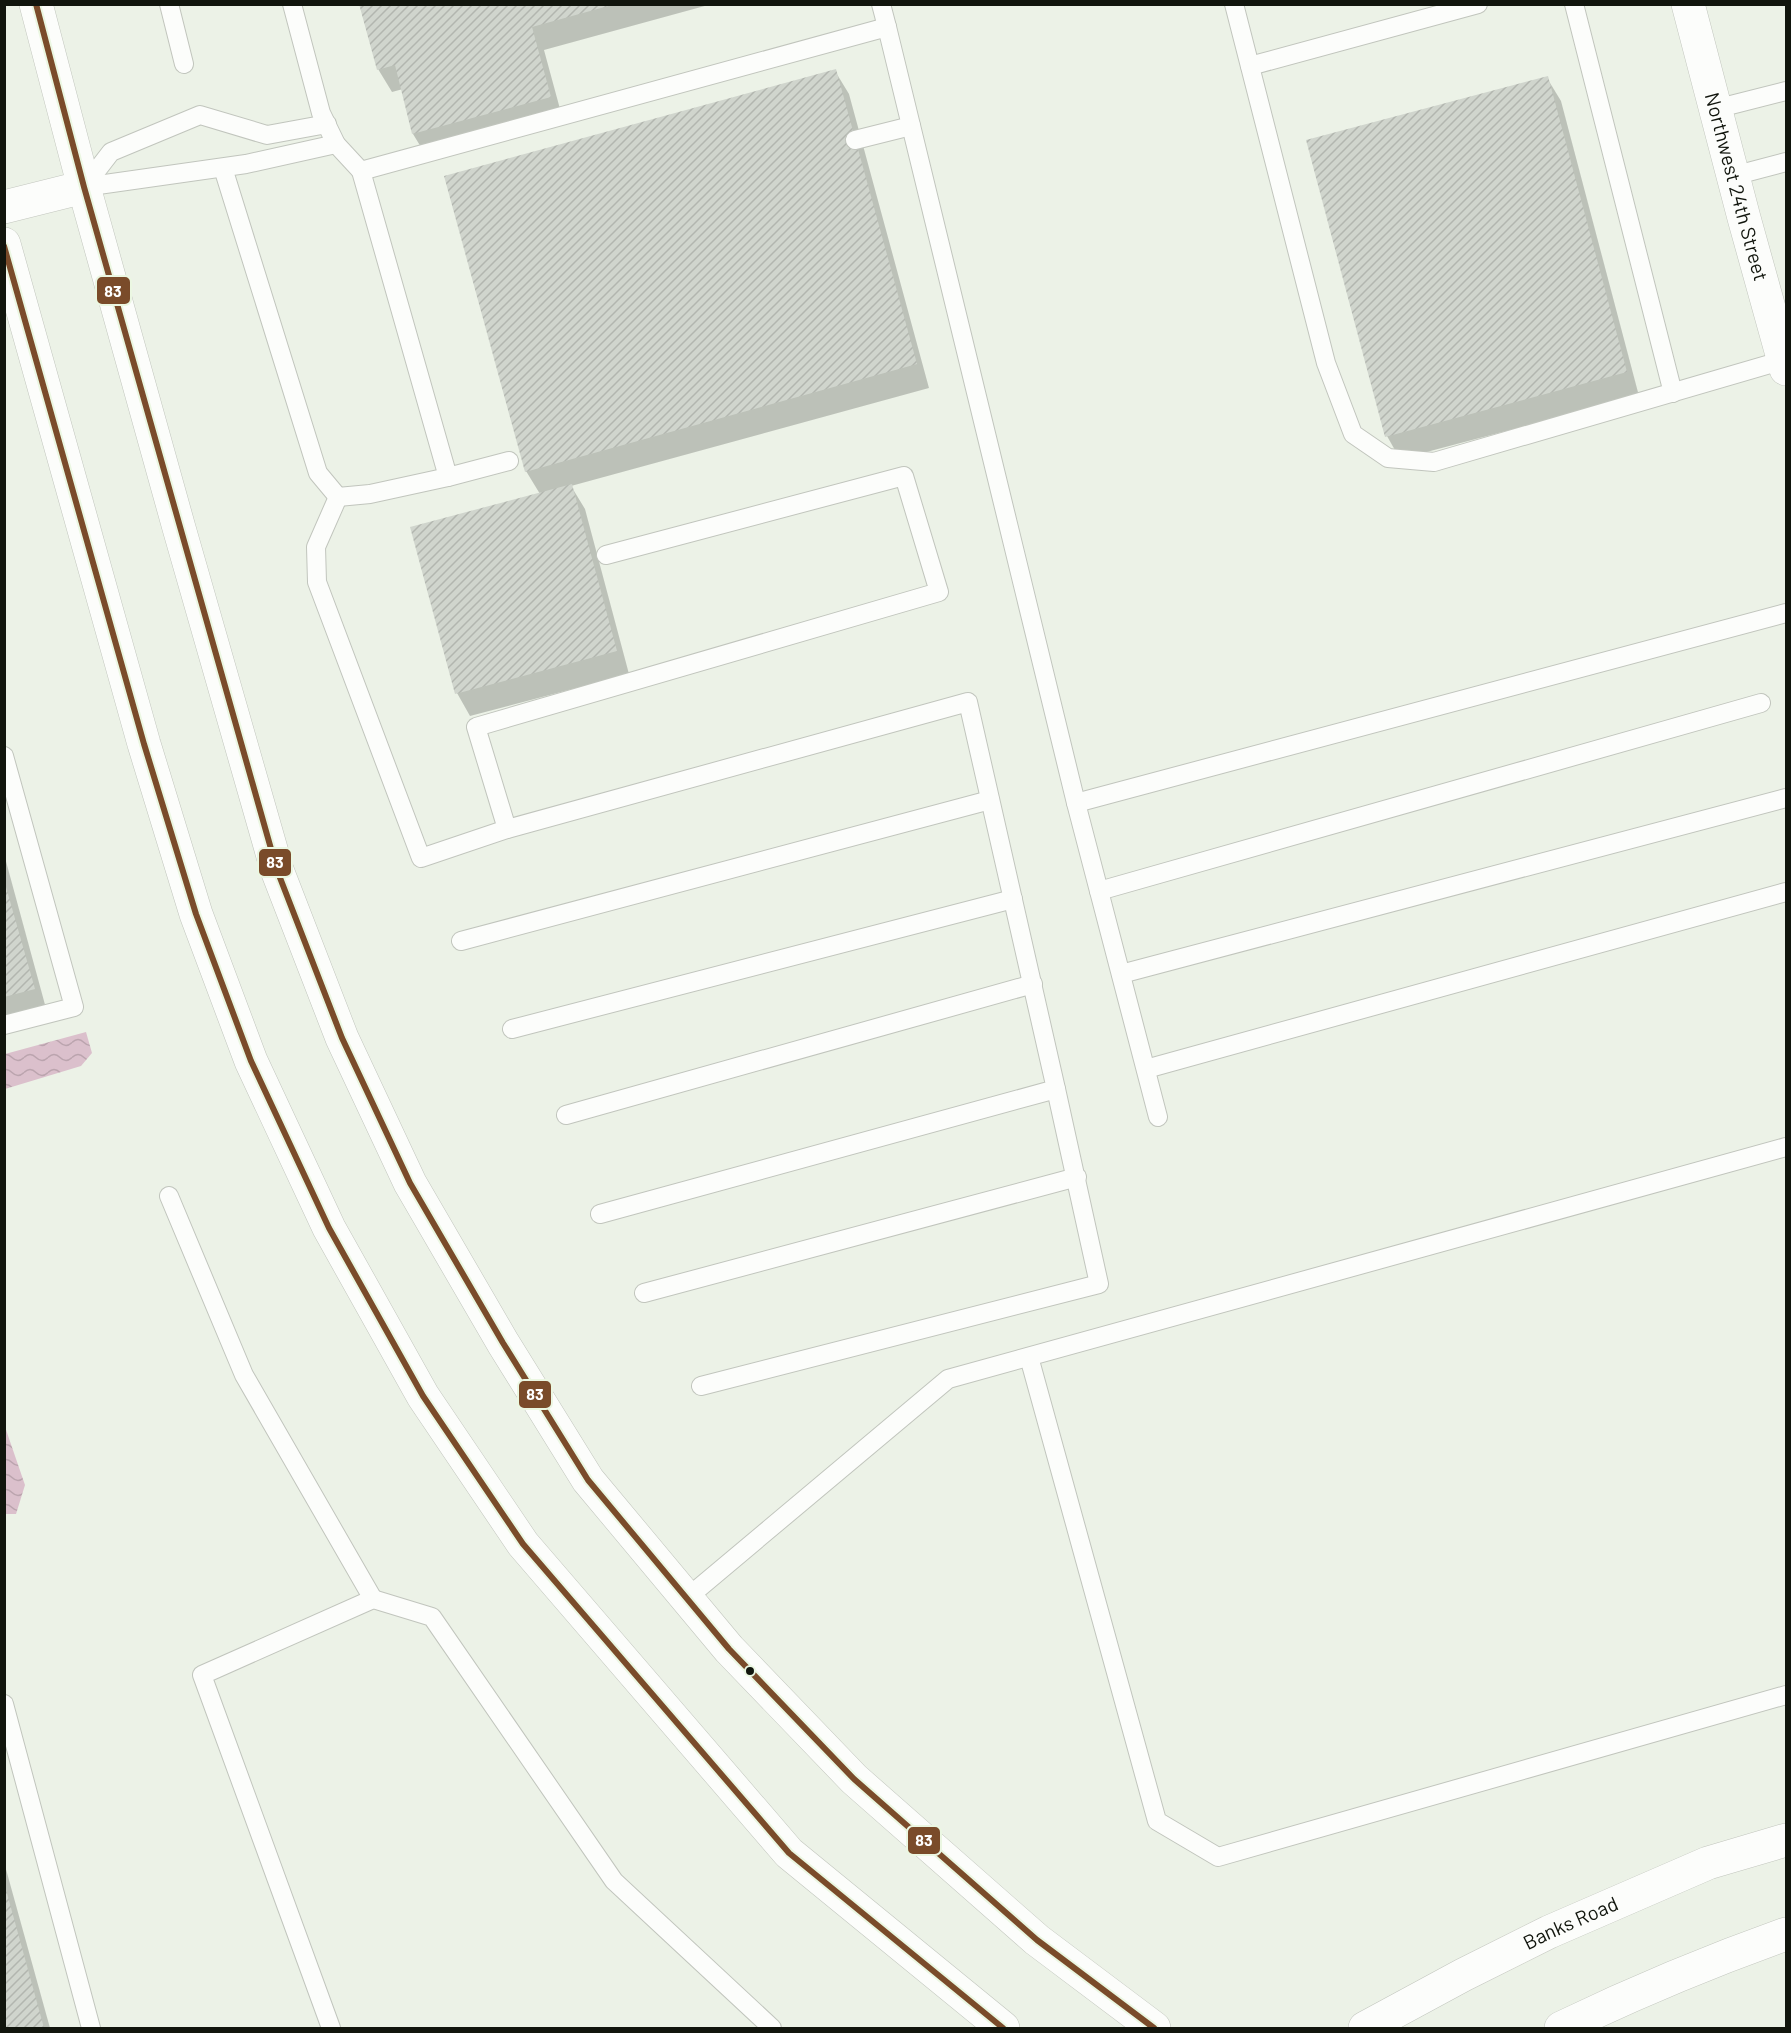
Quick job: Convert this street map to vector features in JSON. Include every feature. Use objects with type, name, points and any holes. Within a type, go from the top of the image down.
[{"type":"main road","points":[[36,4],[182,540],[277,870],[342,1038],[410,1183],[509,1353],[588,1480],[729,1649],[854,1779],[1036,1940],[1154,2028]]},
{"type":"main road","name":"Northwest 24th Street","points":[[1688,4],[1785,364]]},
{"type":"main road","points":[[4,207],[84,186]]},
{"type":"main road","points":[[4,243],[144,744],[196,914],[251,1061],[329,1228],[423,1396],[523,1544],[789,1853],[1002,2028]]},
{"type":"main road","name":"Banks Road","points":[[1365,2028],[1549,1932],[1708,1863],[1786,1840]]},
{"type":"main road","points":[[1561,2028],[1611,2004],[1786,1934]]},
{"type":"lane","points":[[170,4],[184,64]]},
{"type":"lane","points":[[292,4],[321,113],[336,144],[362,171],[448,477]]},
{"type":"lane","points":[[881,4],[1076,803],[1158,1117]]},
{"type":"lane","points":[[1234,4],[1326,363],[1353,434],[1388,458],[1434,462],[1673,393],[1785,364]]},
{"type":"lane","points":[[1250,66],[1478,4]]},
{"type":"lane","points":[[1574,4],[1673,393]]},
{"type":"lane","points":[[362,171],[887,27]]},
{"type":"lane","points":[[1715,109],[1786,91]]},
{"type":"lane","points":[[84,186],[111,152],[200,115],[267,135],[327,124]]},
{"type":"lane","points":[[855,140],[911,126]]},
{"type":"lane","points":[[84,186],[223,168],[336,144]]},
{"type":"lane","points":[[1733,176],[1786,162]]},
{"type":"lane","points":[[223,168],[318,473],[338,497]]},
{"type":"lane","points":[[338,497],[370,494],[509,461]]},
{"type":"lane","points":[[507,829],[476,727],[939,592],[904,476],[606,555]]},
{"type":"lane","points":[[338,497],[316,548],[317,582],[421,858],[507,829],[968,702],[1034,984],[1099,1284],[701,1386]]},
{"type":"lane","points":[[1076,803],[1786,613]]},
{"type":"lane","points":[[1099,891],[1761,703]]},
{"type":"lane","points":[[4,756],[74,1007],[4,1025]]},
{"type":"lane","points":[[1121,974],[1786,798]]},
{"type":"lane","points":[[461,941],[990,800]]},
{"type":"lane","points":[[1146,1069],[1786,892]]},
{"type":"lane","points":[[512,1029],[1013,899]]},
{"type":"lane","points":[[566,1115],[1034,984]]},
{"type":"lane","points":[[600,1214],[1056,1089]]},
{"type":"lane","points":[[687,1598],[948,1379],[1786,1147]]},
{"type":"lane","points":[[644,1293],[1077,1178]]},
{"type":"lane","points":[[169,1196],[244,1375],[373,1599]]},
{"type":"lane","points":[[1029,1357],[1157,1821],[1218,1857],[1786,1695]]},
{"type":"lane","points":[[331,2028],[202,1675],[373,1599],[432,1617],[614,1881],[772,2028]]},
{"type":"lane","points":[[4,1704],[91,2028]]},
{"type":"water","points":[[86,1032],[92,1053],[81,1066],[5,1089],[5,1054]]},
{"type":"water","points":[[4,1424],[25,1485],[16,1514],[5,1514]]},
{"type":"building","points":[[359,4],[612,5],[532,27],[551,97],[412,134],[395,65],[377,70]]},
{"type":"building","points":[[836,69],[917,364],[525,472],[444,176]]},
{"type":"building","points":[[1548,76],[1627,372],[1385,437],[1306,140]]},
{"type":"building","points":[[572,484],[617,651],[455,694],[410,527]]},
{"type":"building","points":[[4,880],[35,989],[4,997]]},
{"type":"building","points":[[5,1886],[44,2028],[4,2028]]},
{"type":"transit line","name":"83","points":[[36,4],[84,187],[277,870],[342,1038],[410,1183],[503,1343],[588,1480],[729,1649],[854,1779],[1037,1940],[1154,2028]]},
{"type":"transit line","name":"83","points":[[4,246],[144,744],[196,914],[251,1061],[329,1228],[423,1396],[523,1544],[789,1853],[1003,2028]]}]
